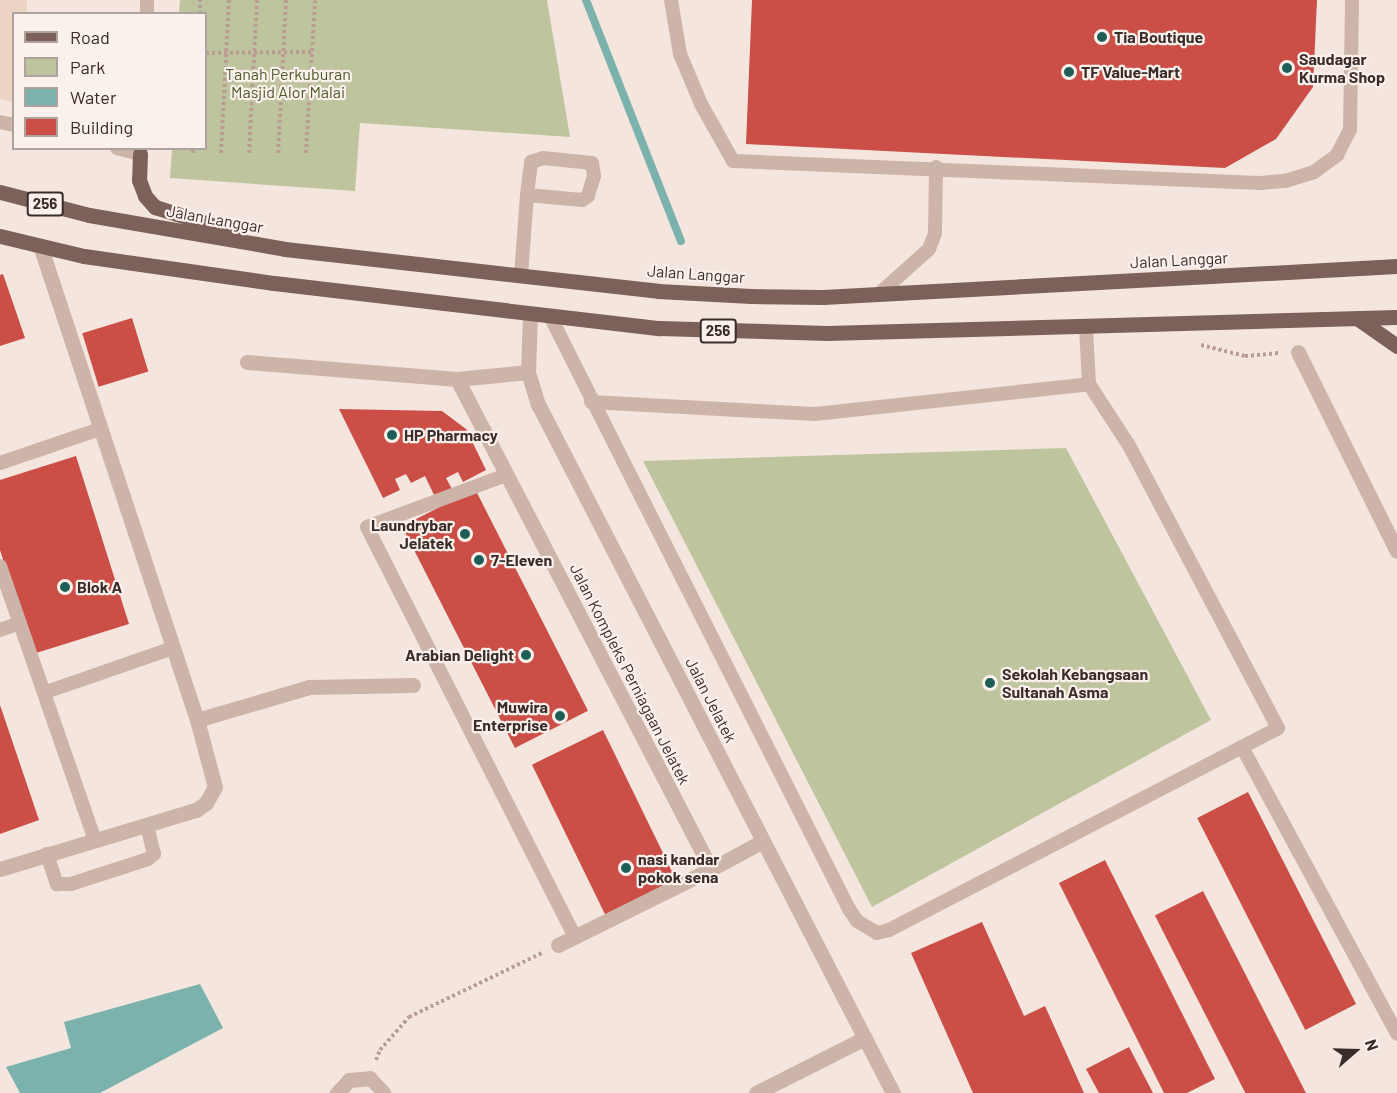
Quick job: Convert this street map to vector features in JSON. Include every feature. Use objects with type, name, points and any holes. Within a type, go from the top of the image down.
[{"type":"main road","points":[[140,151],[139,180],[145,196],[155,207],[285,249]]},
{"type":"main road","name":"Jalan Langgar","points":[[0,192],[89,215],[285,249],[658,291],[751,296],[880,293],[1397,266]]},
{"type":"main road","name":"256","points":[[0,236],[41,247],[263,282],[551,318],[751,333],[1086,327],[1185,322],[1397,317]]},
{"type":"main road","points":[[1357,318],[1397,346]]},
{"type":"street","points":[[0,869],[196,810],[211,796],[215,777],[41,247]]},
{"type":"street","name":"Jalan Jelatek","points":[[530,315],[528,372],[538,404],[893,1093]]},
{"type":"street","points":[[1298,352],[1397,551]]},
{"type":"street","points":[[247,362],[457,379],[528,372]]},
{"type":"street","name":"Jalan Kompleks Perniagaan Jelatek","points":[[457,379],[711,869]]},
{"type":"street","points":[[197,720],[309,687],[413,685]]},
{"type":"street","points":[[558,945],[763,841]]},
{"type":"street","points":[[756,1093],[865,1038]]},
{"type":"street","points":[[337,1093],[349,1080],[370,1078]]},
{"type":"lane","points":[[671,0],[680,54],[701,104],[733,161],[936,167],[1260,183],[1285,181],[1314,172],[1337,155],[1350,130],[1353,0]]},
{"type":"lane","points":[[521,275],[527,195],[530,166],[538,158],[584,161],[593,166],[593,183],[586,199],[527,195]]},
{"type":"lane","points":[[880,293],[929,249],[935,233],[936,167]]},
{"type":"lane","points":[[551,318],[591,402],[849,909],[866,928],[877,933],[889,930],[1278,728],[1128,444],[1089,384],[1086,327]]},
{"type":"lane","points":[[591,402],[815,414],[1089,384]]},
{"type":"lane","points":[[0,463],[100,429]]},
{"type":"lane","points":[[506,474],[371,523],[368,531],[574,937]]},
{"type":"lane","points":[[0,566],[46,693],[95,841]]},
{"type":"lane","points":[[0,630],[20,623]]},
{"type":"lane","points":[[46,693],[173,648]]},
{"type":"lane","points":[[1242,747],[1397,1034]]},
{"type":"lane","points":[[47,854],[57,884],[71,884],[148,859],[154,854],[147,826]]},
{"type":"lane","points":[[370,1078],[384,1093]]},
{"type":"path","points":[[221,153],[229,0]]},
{"type":"path","points":[[249,153],[257,0]]},
{"type":"path","points":[[278,153],[286,0]]},
{"type":"path","points":[[306,153],[315,0]]},
{"type":"path","points":[[207,53],[312,52]]},
{"type":"path","points":[[1185,322],[1185,341],[1245,356],[1298,352]]},
{"type":"path","points":[[370,1078],[380,1050],[409,1017],[558,945]]},
{"type":"green space","name":"Tanah Perkuburan Masjid Alor Malai","points":[[180,0],[547,0],[570,137],[360,123],[355,191],[170,178],[172,150],[207,150],[207,12],[179,12]]},
{"type":"green space","points":[[1066,448],[1211,720],[872,907],[643,461]]},
{"type":"shaded area","points":[[0,0],[27,0],[27,12],[12,12],[12,102],[0,99]]},
{"type":"water","points":[[200,984],[223,1028],[100,1093],[20,1093],[6,1067],[71,1048],[64,1022]]},
{"type":"building","points":[[752,0],[1317,0],[1313,87],[1276,139],[1225,168],[746,144]]},
{"type":"building","points":[[3,274],[25,338],[0,346],[0,275]]},
{"type":"building","points":[[132,318],[148,372],[99,387],[82,333]]},
{"type":"building","points":[[339,409],[442,411],[466,429],[486,470],[463,482],[458,472],[446,478],[452,489],[435,497],[425,476],[411,483],[406,474],[395,479],[400,490],[383,498]]},
{"type":"building","name":"Blok A","points":[[76,456],[129,624],[33,654],[0,550],[0,480]]},
{"type":"building","points":[[475,489],[588,711],[515,748],[402,526]]},
{"type":"building","points":[[0,705],[39,820],[0,834]]},
{"type":"building","points":[[603,730],[678,884],[607,918],[532,765]]},
{"type":"building","points":[[1248,792],[1356,1004],[1305,1030],[1197,818]]},
{"type":"building","points":[[1105,860],[1215,1079],[1187,1093],[1164,1093],[1059,883]]},
{"type":"building","points":[[1203,891],[1306,1093],[1245,1093],[1155,916]]},
{"type":"building","points":[[982,922],[1024,1016],[1045,1006],[1084,1093],[973,1093],[911,953]]},
{"type":"building","points":[[1129,1047],[1153,1093],[1099,1093],[1086,1069]]},
{"type":"waterway","points":[[586,0],[681,241]]},
{"type":"place","name":"Tia Boutique","points":[[1102,37]]},
{"type":"place","name":"Saudagar Kurma Shop","points":[[1287,68]]},
{"type":"place","name":"TF Value-Mart","points":[[1069,72]]},
{"type":"place","name":"HP Pharmacy","points":[[392,435]]},
{"type":"place","name":"Laundrybar Jelatek","points":[[465,534]]},
{"type":"place","name":"7-Eleven","points":[[479,560]]},
{"type":"place","name":"Blok A","points":[[65,587]]},
{"type":"place","name":"Arabian Delight","points":[[526,655]]},
{"type":"place","name":"Sekolah Kebangsaan Sultanah Asma","points":[[990,683]]},
{"type":"place","name":"Muwira Enterprise","points":[[560,716]]},
{"type":"place","name":"nasi kandar pokok sena","points":[[626,868]]}]
